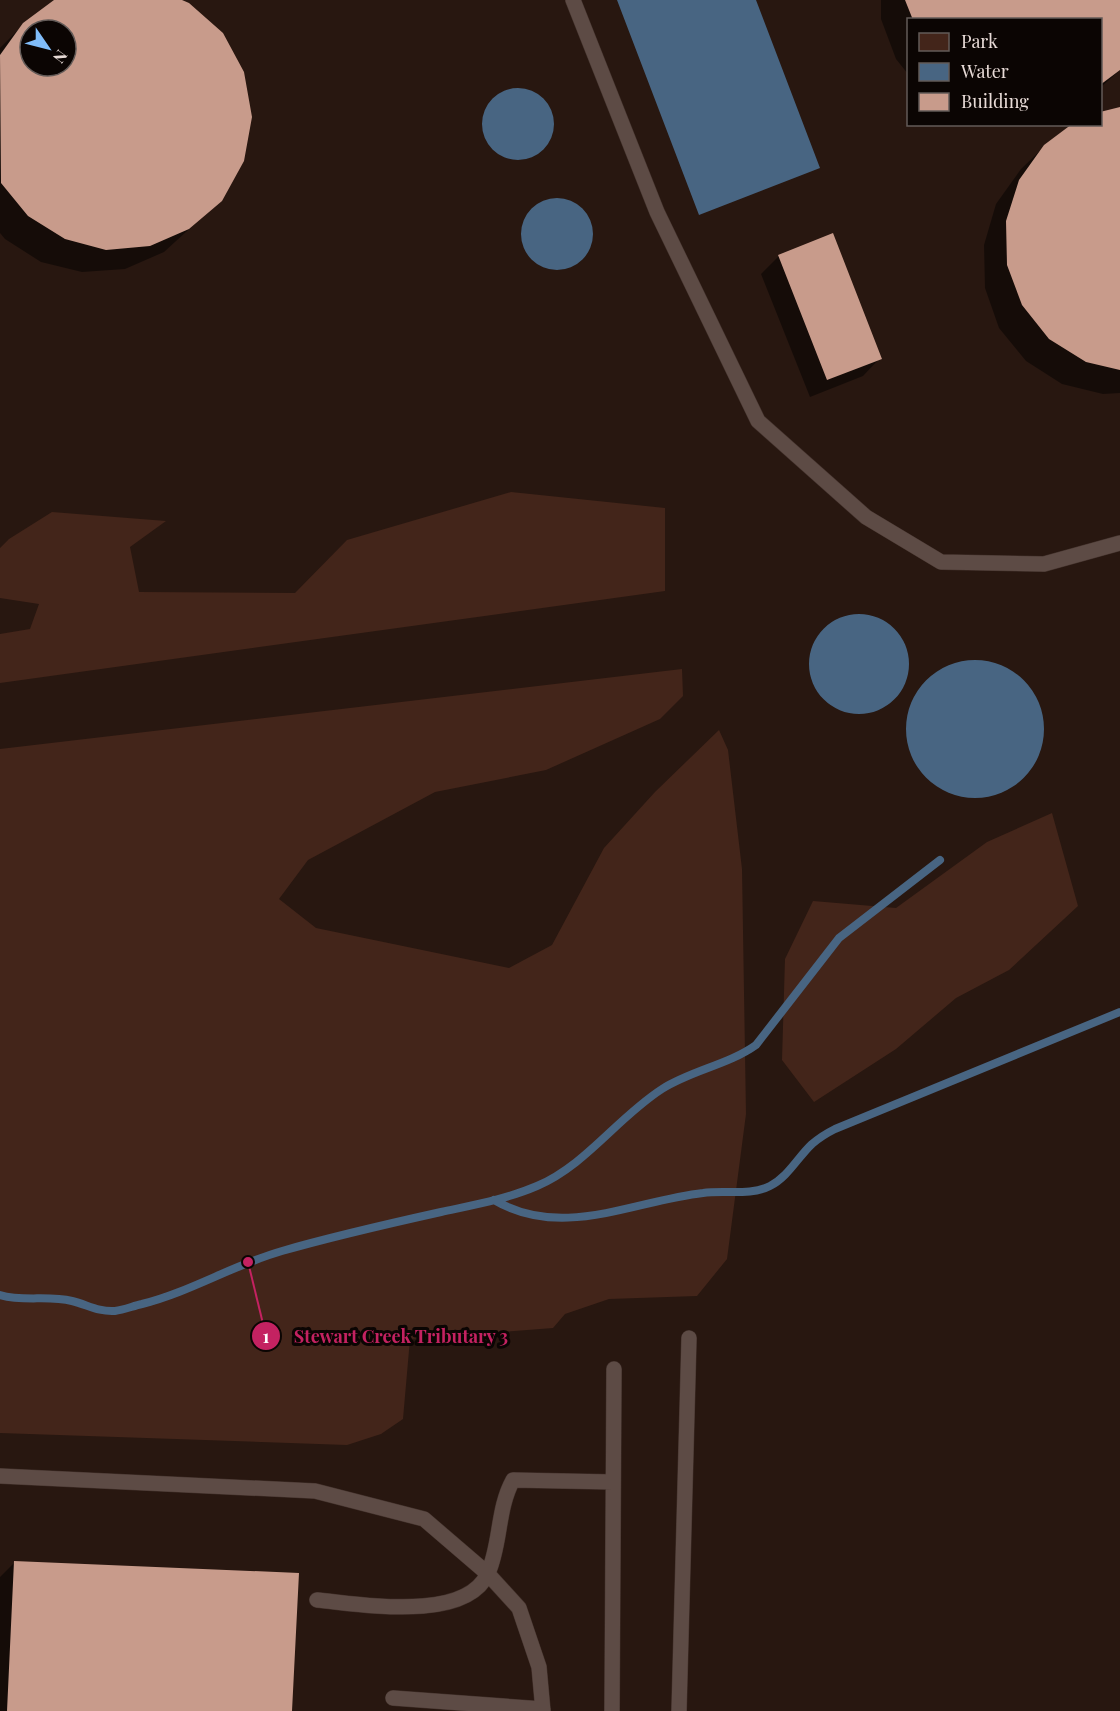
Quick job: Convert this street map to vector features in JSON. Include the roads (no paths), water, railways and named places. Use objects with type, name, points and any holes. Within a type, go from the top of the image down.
[{"type":"lane","points":[[573,0],[657,212],[758,421],[866,517],[941,562],[1044,564],[1120,543]]},
{"type":"lane","points":[[679,1711],[689,1338]]},
{"type":"lane","points":[[612,1711],[614,1370]]},
{"type":"lane","points":[[0,1476],[315,1491],[424,1519],[488,1574],[519,1608],[539,1667],[543,1710],[393,1698]]},
{"type":"lane","points":[[317,1600],[408,1608],[466,1598],[488,1574],[506,1493],[513,1480],[613,1482]]},
{"type":"water","points":[[617,0],[756,0],[820,168],[699,215]]},
{"type":"water","points":[[518,88],[538,94],[548,104],[554,124],[548,144],[538,154],[518,160],[498,154],[488,144],[482,124],[488,104],[498,94]]},
{"type":"water","points":[[557,198],[577,204],[587,214],[593,234],[587,254],[577,264],[557,270],[537,264],[527,254],[521,234],[527,214],[537,204]]},
{"type":"water","points":[[859,614],[878,618],[894,629],[905,645],[909,664],[905,683],[894,699],[878,710],[859,714],[840,710],[824,699],[813,683],[809,664],[813,645],[824,629],[840,618]]},
{"type":"water","points":[[975,660],[1001,666],[1013,672],[1023,681],[1032,691],[1038,703],[1044,729],[1038,755],[1032,767],[1023,777],[1013,786],[1001,792],[975,798],[949,792],[937,786],[927,777],[918,767],[912,755],[906,729],[912,703],[918,691],[927,681],[937,672],[949,666]]},
{"type":"waterway","points":[[0,1295],[18,1298],[63,1299],[93,1308],[118,1310],[177,1293],[282,1251],[361,1230],[514,1195],[537,1186],[571,1166],[630,1113],[662,1089],[685,1077],[734,1058],[756,1045],[839,938],[940,860]]},
{"type":"waterway","points":[[494,1200],[520,1212],[546,1217],[572,1217],[703,1193],[746,1192],[763,1189],[788,1172],[812,1144],[835,1129],[1120,1012]]},
{"type":"place","name":"Stewart Creek Tributary 3","points":[[248,1262]]}]
